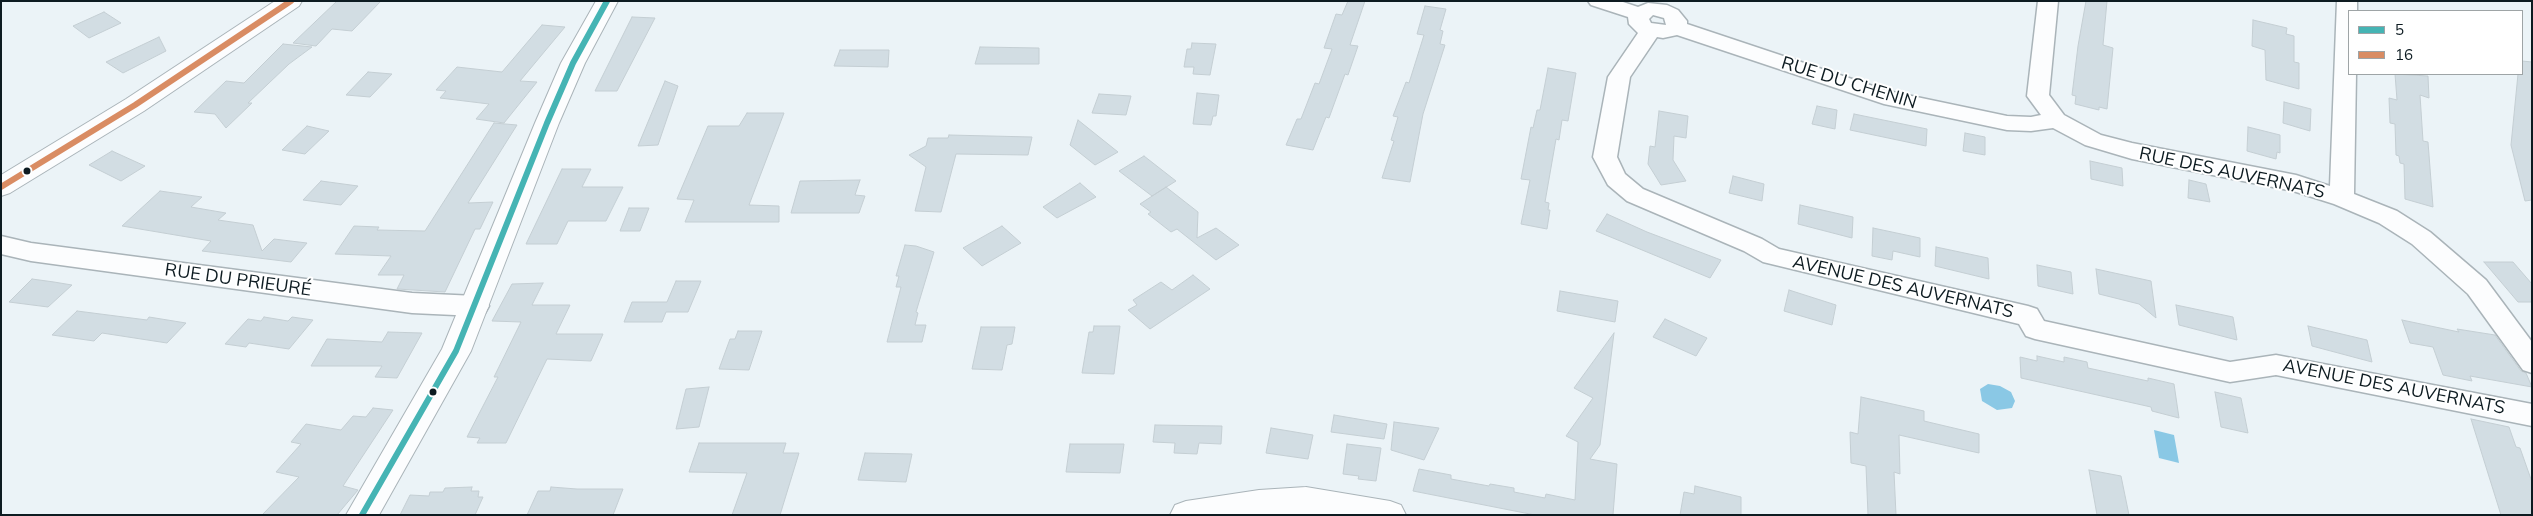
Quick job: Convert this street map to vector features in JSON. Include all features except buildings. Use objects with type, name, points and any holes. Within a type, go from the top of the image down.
[{"type":"street","points":[[1,186],[134,105],[291,1]]},
{"type":"street","points":[[362,515],[434,394],[456,351],[476,306],[551,114],[574,63],[607,1]]},
{"type":"street","points":[[1598,1],[1663,32],[1671,13]]},
{"type":"street","name":"RUE DES AUVERNATS","points":[[2048,1],[2038,96],[2056,120],[2093,140],[2132,151],[2296,183],[2342,198],[2388,217],[2421,238],[2477,287],[2532,363]]},
{"type":"street","points":[[2342,198],[2346,1]]},
{"type":"street","name":"RUE DU CHENIN","points":[[1671,13],[1884,97],[2007,123],[2031,124],[2056,120]]},
{"type":"street","name":"AVENUE DES AUVERNATS","points":[[1645,22],[1619,77],[1605,157],[1616,179],[1634,196],[1753,245],[1772,256],[2028,316],[2035,329],[2230,372],[2276,365],[2532,415]]},
{"type":"street","name":"RUE DU PRIEURÉ","points":[[1,245],[31,252],[412,303],[476,306]]},
{"type":"street","points":[[1186,515],[1260,503],[1306,500],[1390,515]]},
{"type":"water","points":[[1988,384],[2000,386],[2011,392],[2015,401],[2012,408],[1997,410],[1982,401],[1980,389]]},
{"type":"water","points":[[2154,430],[2174,435],[2179,463],[2159,458]]},
{"type":"transit line","name":"16","points":[[1,187],[135,105],[291,1]]},
{"type":"transit line","name":"5","points":[[362,515],[456,351],[547,123],[573,63],[607,1]]}]
